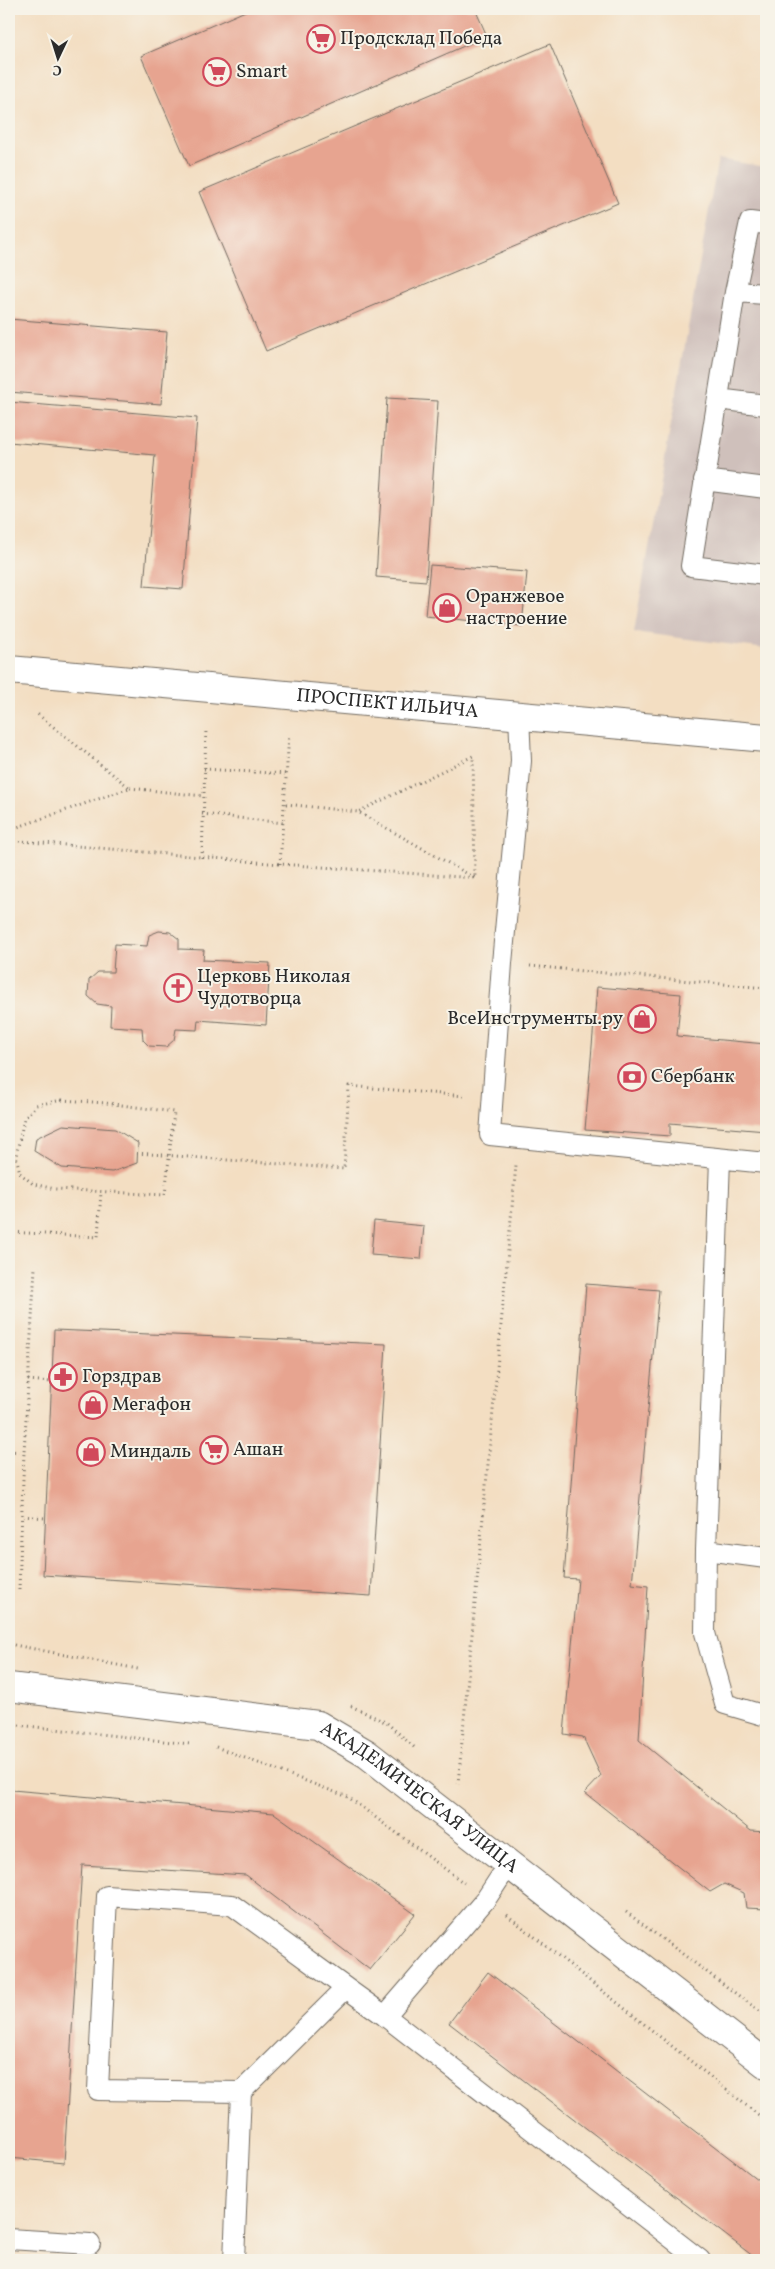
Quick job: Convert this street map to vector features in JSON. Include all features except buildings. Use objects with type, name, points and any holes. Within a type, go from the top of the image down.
[{"type":"street","name":"ПРОСПЕКТ ИЛЬИЧА","points":[[9,670],[766,738]]},
{"type":"street","name":"АКАДЕМИЧЕСКАЯ УЛИЦА","points":[[9,1687],[318,1725],[367,1754],[766,2064]]},
{"type":"lane","points":[[766,224],[750,222],[735,292],[690,566],[766,575]]},
{"type":"lane","points":[[735,292],[766,294]]},
{"type":"lane","points":[[718,399],[766,405]]},
{"type":"lane","points":[[704,480],[766,488]]},
{"type":"lane","points":[[519,715],[521,761],[502,963],[490,1135],[766,1163]]},
{"type":"lane","points":[[720,1159],[706,1550],[705,1633],[725,1704],[766,1716]]},
{"type":"lane","points":[[706,1550],[766,1558]]},
{"type":"lane","points":[[385,2016],[486,1899],[509,1864]]},
{"type":"lane","points":[[241,2092],[98,2090],[107,1896],[232,1905],[385,2016],[700,2260]]},
{"type":"lane","points":[[234,2260],[241,2092],[346,1988]]},
{"type":"lane","points":[[9,2239],[90,2244]]},
{"type":"path","points":[[36,713],[130,788]]},
{"type":"path","points":[[202,858],[206,730]]},
{"type":"path","points":[[280,864],[286,804],[289,735]]},
{"type":"path","points":[[358,812],[473,756],[475,878]]},
{"type":"path","points":[[204,769],[287,774]]},
{"type":"path","points":[[9,830],[130,788],[203,796]]},
{"type":"path","points":[[286,804],[358,812],[475,878]]},
{"type":"path","points":[[202,814],[284,823]]},
{"type":"path","points":[[9,840],[202,858],[475,878]]},
{"type":"path","points":[[502,963],[766,988]]},
{"type":"path","points":[[137,1153],[344,1168],[349,1086],[492,1098]]},
{"type":"path","points":[[62,1100],[106,1103],[174,1112],[169,1154],[164,1195],[54,1189],[40,1186],[33,1184],[20,1173],[16,1156],[18,1139],[24,1119],[36,1105],[62,1100]]},
{"type":"path","points":[[457,1787],[516,1163]]},
{"type":"path","points":[[9,1232],[98,1237],[101,1192]]},
{"type":"path","points":[[19,1590],[24,1452],[35,1268]]},
{"type":"path","points":[[28,1380],[51,1382]]},
{"type":"path","points":[[9,1451],[24,1452]]},
{"type":"path","points":[[23,1516],[45,1518]]},
{"type":"path","points":[[9,1724],[196,1744]]},
{"type":"path","points":[[206,1746],[216,1747],[348,1797],[486,1899],[766,2121]]},
{"type":"shaded area","points":[[718,159],[766,167],[766,649],[634,632]]},
{"type":"place","name":"Продсклад Победа","points":[[321,39]]},
{"type":"place","name":"Smart","points":[[217,72]]},
{"type":"place","name":"Оранжевое настроение","points":[[447,608]]},
{"type":"place","name":"Церковь Николая Чудотворца","points":[[178,988]]},
{"type":"place","name":"ВсеИнструменты.ру","points":[[642,1019]]},
{"type":"place","name":"Сбербанк","points":[[632,1077]]},
{"type":"place","name":"Горздрав","points":[[63,1377]]},
{"type":"place","name":"Мегафон","points":[[93,1405]]},
{"type":"place","name":"Ашан","points":[[214,1450]]},
{"type":"place","name":"Миндаль","points":[[91,1452]]}]
